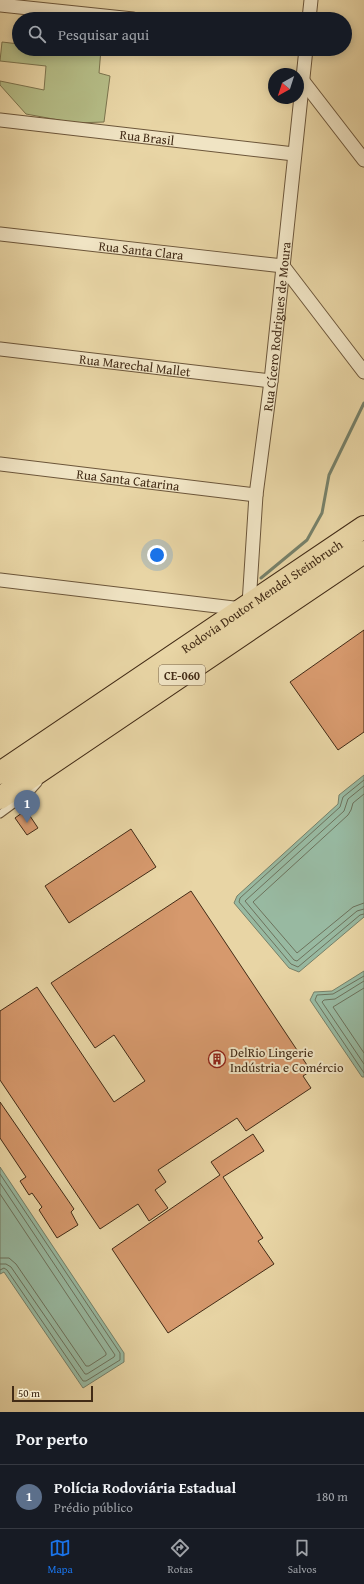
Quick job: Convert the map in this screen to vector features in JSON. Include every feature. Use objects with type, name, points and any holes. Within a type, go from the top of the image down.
[{"type":"highway","name":"Rodovia Doutor Mendel Steinbruch","points":[[0,798],[21,766],[246,606],[364,527]]},
{"type":"highway","name":"Rodovia Doutor Mendel Steinbruch","points":[[21,766],[52,763],[364,552]]},
{"type":"street","points":[[310,12],[311,0]]},
{"type":"street","points":[[0,5],[66,12]]},
{"type":"street","name":"Rua Cícero Rodrigues de Moura","points":[[304,70],[305,56]]},
{"type":"street","points":[[304,82],[364,160]]},
{"type":"street","name":"Rua Cícero Rodrigues de Moura","points":[[246,606],[256,495],[271,380],[300,104]]},
{"type":"street","name":"Rua Brasil","points":[[0,120],[294,154]]},
{"type":"street","name":"Rua Santa Clara","points":[[0,234],[283,266]]},
{"type":"street","points":[[283,266],[364,372]]},
{"type":"street","name":"Rua Marechal Mallet","points":[[0,349],[271,380]]},
{"type":"street","name":"Rua Santa Catarina","points":[[0,464],[256,495]]},
{"type":"street","points":[[0,580],[246,606]]},
{"type":"lane","points":[[0,814],[30,792],[52,763]]},
{"type":"shaded area","points":[[2,42],[12,43],[12,56],[100,56],[99,73],[110,76],[104,122],[75,123],[26,114],[0,85],[0,81],[44,90],[46,66],[0,61]]},
{"type":"water","points":[[364,775],[364,917],[299,972],[289,968],[234,903],[237,896],[338,804],[339,795]]},
{"type":"water","points":[[364,971],[364,1077],[362,1077],[310,1000],[314,992],[332,991]]},
{"type":"water","points":[[0,1167],[124,1353],[124,1362],[83,1388],[4,1272],[0,1274]]},
{"type":"building","points":[[364,630],[364,732],[338,750],[290,682]]},
{"type":"building","points":[[26,810],[38,828],[27,835],[15,818]]},
{"type":"building","points":[[131,829],[156,867],[69,923],[45,886]]},
{"type":"building","name":"DelRio Lingerie Indústria e Comércio","points":[[191,891],[311,1071],[303,1076],[311,1088],[246,1131],[237,1118],[158,1170],[166,1182],[155,1190],[168,1208],[149,1221],[138,1204],[100,1229],[0,1080],[0,1011],[37,987],[114,1102],[145,1081],[114,1035],[95,1048],[51,983]]},
{"type":"building","points":[[0,1102],[74,1209],[71,1212],[78,1225],[57,1238],[39,1210],[42,1207],[32,1193],[29,1195],[20,1181],[26,1177],[0,1138]]},
{"type":"building","points":[[253,1134],[264,1151],[223,1177],[263,1238],[258,1241],[274,1264],[168,1333],[112,1249],[220,1175],[211,1162]]},
{"type":"waterway","points":[[261,578],[307,540],[322,513],[329,475],[364,403]]},
{"type":"place","name":"Polícia Rodoviária Estadual","points":[[27,823]]},
{"type":"place","name":"DelRio Lingerie Indústria e Comércio","points":[[217,1059]]}]
